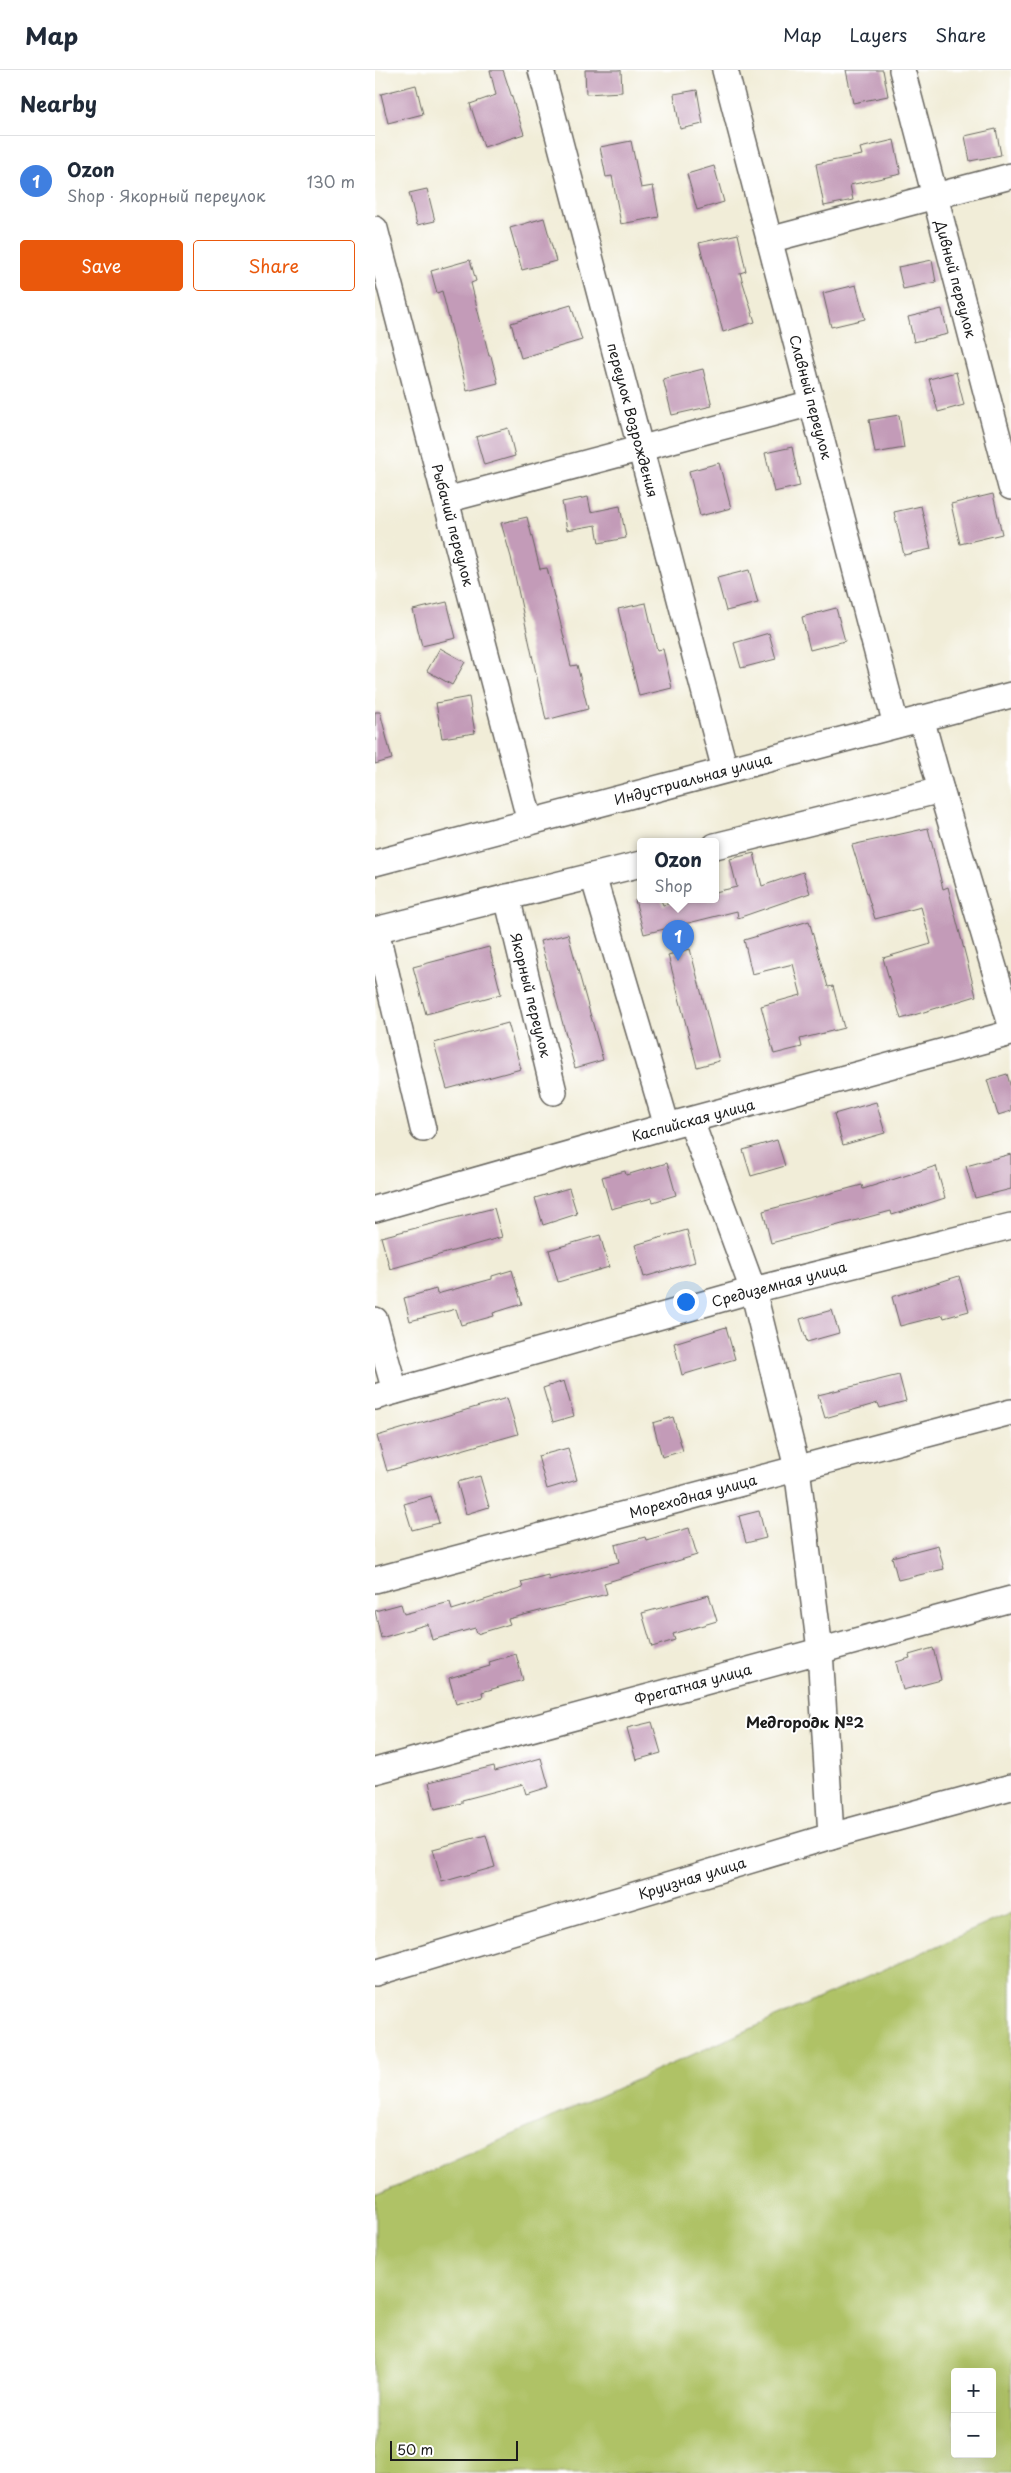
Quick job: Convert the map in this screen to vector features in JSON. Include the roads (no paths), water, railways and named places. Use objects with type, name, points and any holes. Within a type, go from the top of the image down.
[{"type":"street","name":"переулок Возрождения","points":[[541,70],[725,770]]},
{"type":"street","name":"Славный переулок","points":[[725,70],[897,725]]},
{"type":"street","name":"Дивный переулок","points":[[902,70],[1011,487]]},
{"type":"street","points":[[769,240],[1011,176]]},
{"type":"street","name":"Рыбачий переулок","points":[[375,229],[530,822]]},
{"type":"street","points":[[446,500],[812,403]]},
{"type":"street","name":"Индустриальная улица","points":[[375,863],[1011,695]]},
{"type":"street","points":[[921,718],[1011,1025]]},
{"type":"street","points":[[719,845],[941,790]]},
{"type":"street","points":[[423,1128],[376,930],[637,865]]},
{"type":"street","points":[[593,876],[679,1123],[753,1290],[797,1468],[820,1650],[831,1836]]},
{"type":"street","name":"Якорный переулок","points":[[507,897],[554,1092]]},
{"type":"street","name":"Каспийская улица","points":[[375,1209],[679,1123],[1011,1033]]},
{"type":"street","name":"Средиземная улица","points":[[385,1394],[753,1290],[1011,1226]]},
{"type":"street","points":[[375,1320],[385,1394]]},
{"type":"street","name":"Мореходная улица","points":[[375,1580],[1011,1412]]},
{"type":"street","name":"Фрегатная улица","points":[[375,1772],[1011,1598]]},
{"type":"street","name":"Круизная улица","points":[[375,1973],[831,1836],[1011,1787]]},
{"type":"place","name":"Ozon","points":[[678,961]]},
{"type":"district","name":"Медгородк №2","points":[[805,1721]]}]
